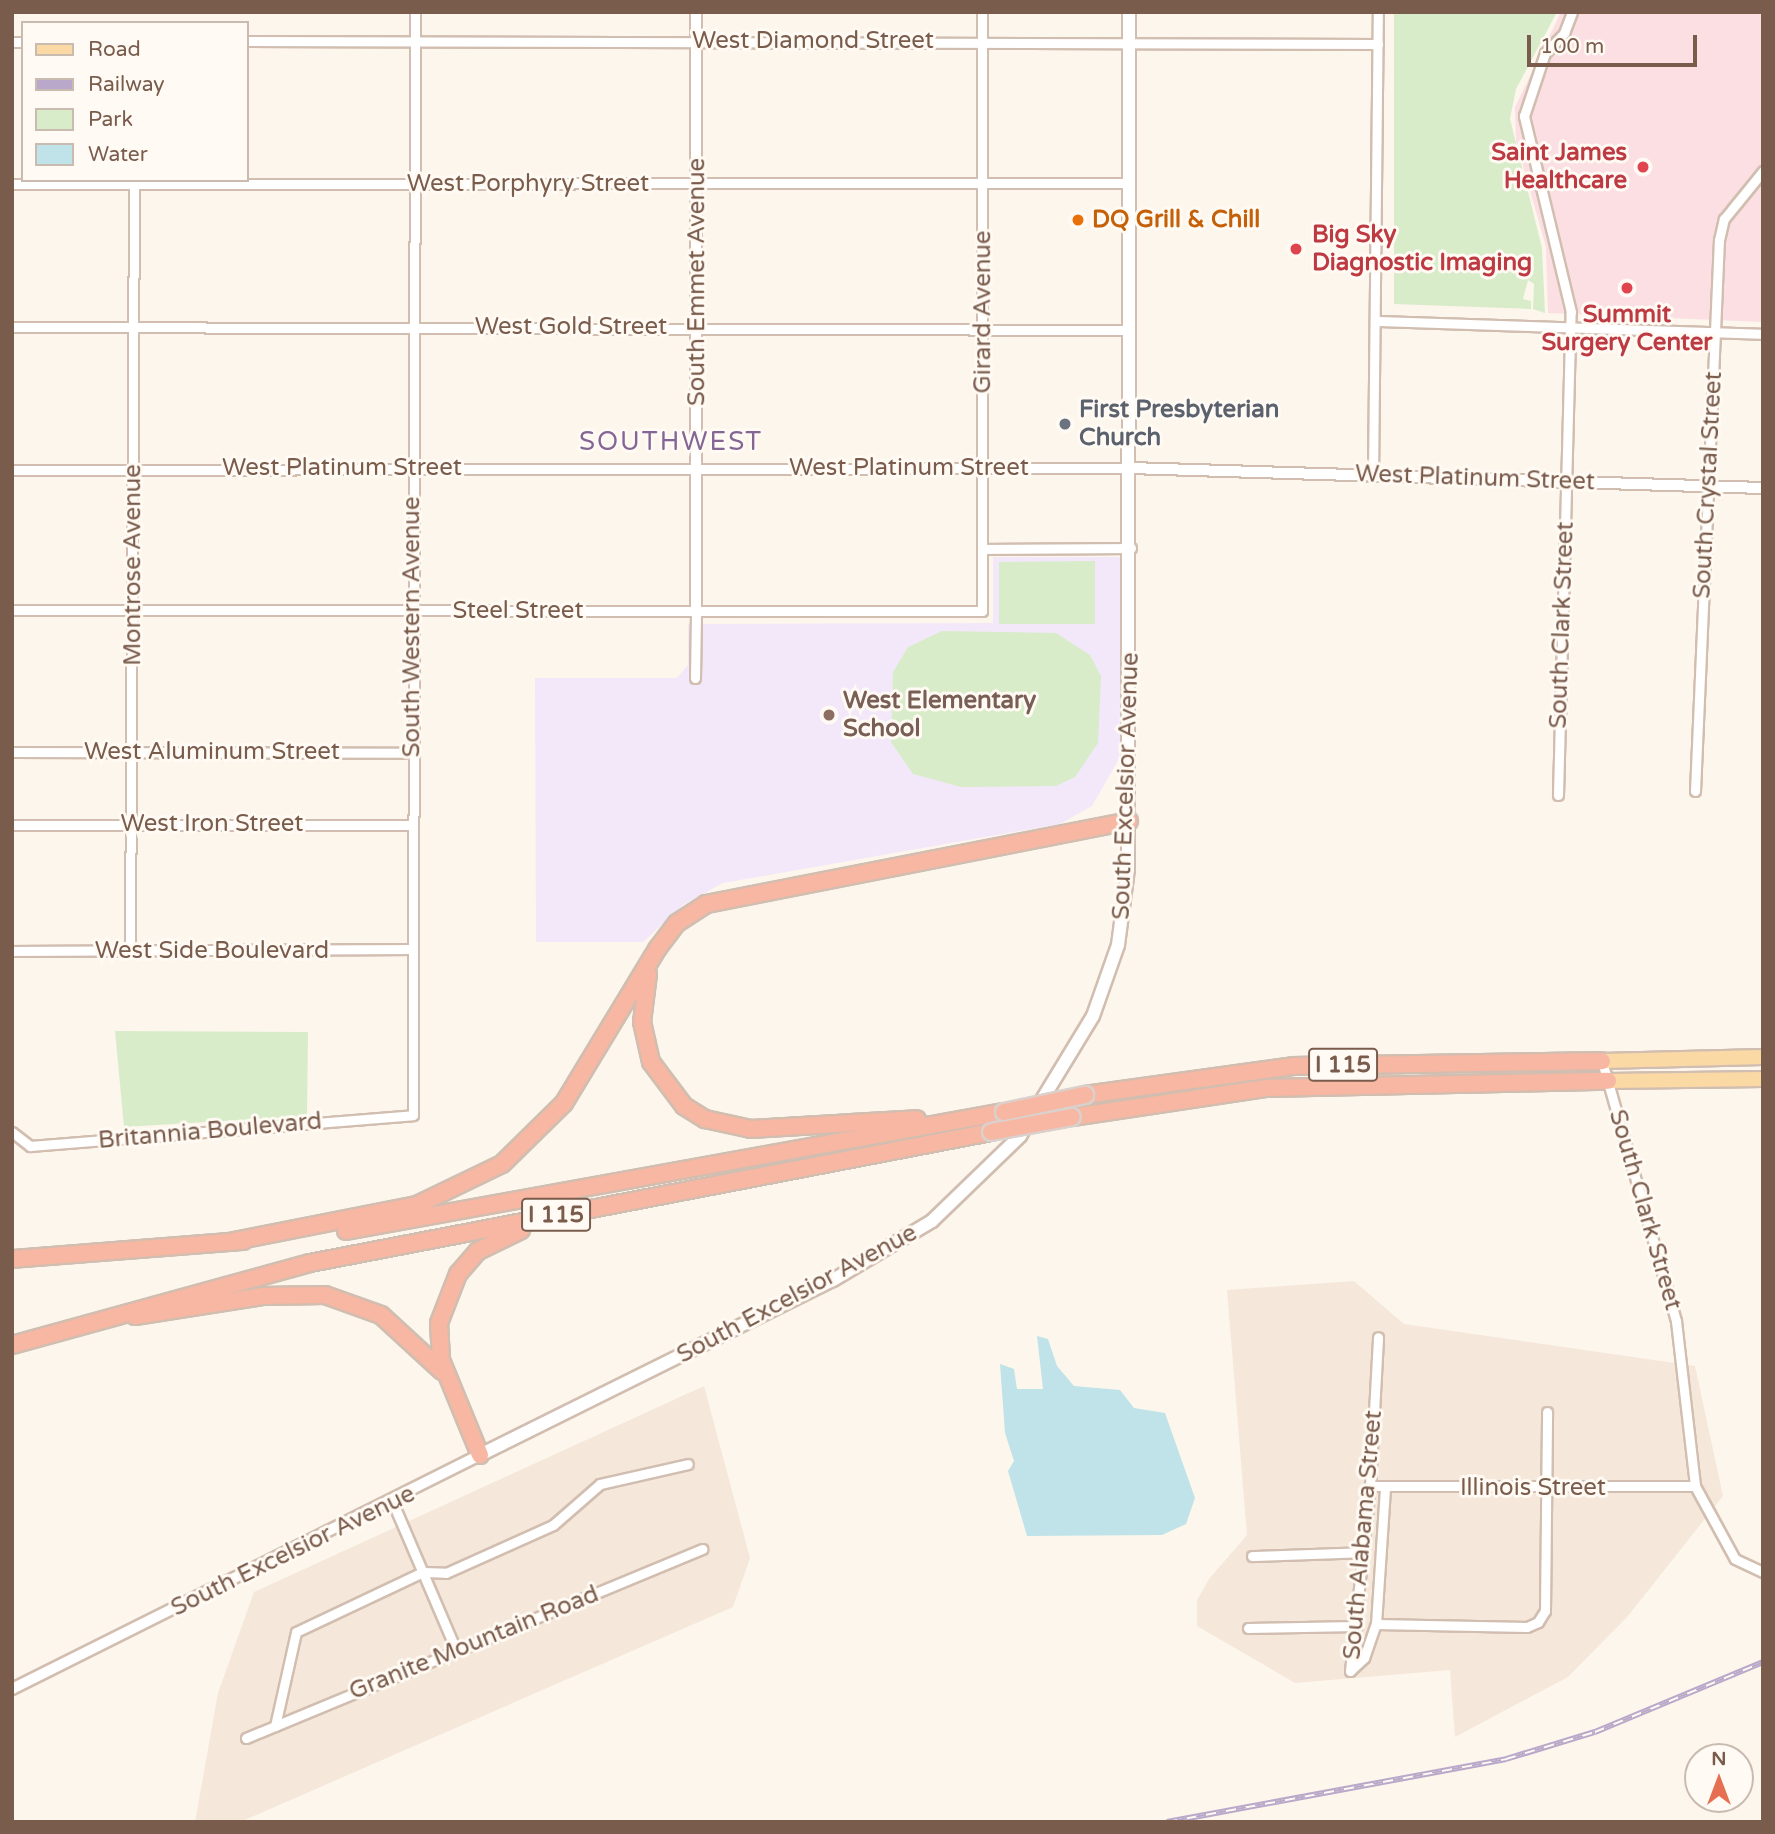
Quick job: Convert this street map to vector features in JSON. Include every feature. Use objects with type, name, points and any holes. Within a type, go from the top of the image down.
[{"type":"highway","points":[[234,1241],[417,1205],[502,1164],[564,1103],[650,962],[677,923],[706,904],[1129,821]]},
{"type":"highway","points":[[650,962],[642,1023],[651,1062],[684,1106],[705,1119],[763,1129],[1002,1112]]},
{"type":"highway","name":"I 115","points":[[12,1259],[366,1228],[1085,1095],[1293,1066],[1602,1061]]},
{"type":"highway","name":"I 115","points":[[12,1345],[67,1327],[298,1265],[1072,1117],[1267,1088],[1608,1081]]},
{"type":"highway","points":[[480,1455],[449,1380],[439,1323],[458,1274],[478,1251],[538,1224],[693,1188]]},
{"type":"highway","points":[[67,1327],[262,1296],[325,1295],[381,1315],[449,1380]]},
{"type":"main road","name":"South Excelsior Avenue","points":[[480,1455],[891,1250],[976,1184],[1036,1112],[1093,1016],[1118,945],[1129,821],[1132,548],[1129,12]]},
{"type":"main road","points":[[1602,1061],[1763,1057]]},
{"type":"main road","points":[[1608,1081],[1763,1079]]},
{"type":"street","name":"South Western Avenue","points":[[413,1115],[411,611],[415,12]]},
{"type":"street","name":"South Emmet Avenue","points":[[695,678],[699,327],[696,12]]},
{"type":"street","name":"Girard Avenue","points":[[982,12],[982,611]]},
{"type":"street","points":[[1373,475],[1378,12]]},
{"type":"street","name":"South Clark Street","points":[[1558,796],[1571,328],[1559,245],[1524,116],[1545,53],[1564,33],[1572,12]]},
{"type":"street","name":"West Diamond Street","points":[[248,41],[1129,41],[1378,44]]},
{"type":"street","name":"South Crystal Street","points":[[1695,791],[1720,230],[1746,188],[1763,171]]},
{"type":"street","name":"Montrose Avenue","points":[[130,951],[134,182]]},
{"type":"street","name":"West Porphyry Street","points":[[12,184],[1128,183]]},
{"type":"street","points":[[1746,188],[1763,184]]},
{"type":"street","points":[[1376,321],[1763,334]]},
{"type":"street","name":"West Gold Street","points":[[12,327],[1130,330]]},
{"type":"street","name":"West Platinum Street","points":[[12,470],[1130,468],[1763,488]]},
{"type":"street","points":[[982,549],[1132,548]]},
{"type":"street","name":"Steel Street","points":[[12,610],[982,611]]},
{"type":"street","name":"West Aluminum Street","points":[[12,752],[131,750],[411,753]]},
{"type":"street","name":"West Iron Street","points":[[12,825],[411,825]]},
{"type":"street","name":"West Side Boulevard","points":[[12,951],[412,949]]},
{"type":"street","name":"South Clark Street","points":[[1602,1061],[1676,1321],[1695,1486]]},
{"type":"street","name":"Britannia Boulevard","points":[[12,1132],[30,1146],[413,1115]]},
{"type":"street","name":"South Alabama Street","points":[[1378,1337],[1370,1486],[1357,1626],[1350,1671],[1364,1658],[1376,1624],[1385,1487]]},
{"type":"street","points":[[1376,1624],[1527,1627],[1538,1622],[1545,1611],[1547,1412]]},
{"type":"street","name":"South Excelsior Avenue","points":[[12,1689],[393,1503],[480,1455]]},
{"type":"street","points":[[275,1726],[296,1632],[423,1572],[446,1573],[553,1525],[600,1484],[688,1464]]},
{"type":"street","name":"Illinois Street","points":[[1370,1486],[1547,1489],[1695,1486]]},
{"type":"street","points":[[1695,1486],[1735,1559],[1763,1572]]},
{"type":"street","points":[[393,1503],[456,1650]]},
{"type":"street","name":"Granite Mountain Road","points":[[246,1738],[702,1549]]},
{"type":"street","points":[[1252,1556],[1364,1552]]},
{"type":"street","points":[[1248,1628],[1357,1626]]},
{"type":"shaded area","name":"Saint James Healthcare","points":[[1561,12],[1763,12],[1763,322],[1548,313],[1546,247],[1516,141],[1515,107]]},
{"type":"shaded area","name":"West Elementary School","points":[[993,557],[1122,557],[1123,752],[1092,806],[1060,824],[723,883],[683,905],[643,942],[536,942],[535,678],[677,678],[688,665],[688,624],[993,623]]},
{"type":"shaded area","points":[[1354,1281],[1404,1324],[1695,1366],[1723,1496],[1628,1616],[1568,1677],[1455,1737],[1450,1670],[1295,1683],[1197,1626],[1197,1600],[1209,1579],[1247,1535],[1227,1290]]},
{"type":"shaded area","points":[[704,1386],[750,1558],[733,1607],[240,1822],[195,1822],[218,1693],[254,1592]]},
{"type":"green space","points":[[1394,12],[1557,12],[1516,89],[1510,119],[1542,248],[1545,313],[1533,309],[1534,284],[1528,280],[1523,299],[1531,301],[1531,309],[1394,304]]},
{"type":"green space","points":[[1095,561],[1095,624],[999,624],[999,562]]},
{"type":"green space","points":[[942,631],[1056,633],[1090,655],[1101,676],[1098,743],[1075,777],[1056,786],[961,787],[913,774],[891,742],[893,672],[908,647]]},
{"type":"green space","points":[[115,1031],[308,1032],[307,1116],[124,1127]]},
{"type":"water","points":[[1037,1336],[1048,1339],[1057,1366],[1074,1386],[1120,1390],[1134,1408],[1165,1413],[1195,1498],[1186,1524],[1162,1535],[1027,1536],[1008,1471],[1014,1461],[1005,1433],[1000,1364],[1014,1369],[1017,1389],[1043,1389]]},
{"type":"railway","points":[[1167,1822],[1506,1759],[1595,1732],[1763,1662]]},
{"type":"place","name":"Saint James Healthcare","points":[[1643,167]]},
{"type":"place","name":"DQ Grill & Chill","points":[[1078,220]]},
{"type":"place","name":"Big Sky Diagnostic Imaging","points":[[1296,249]]},
{"type":"place","name":"Summit Surgery Center","points":[[1627,288]]},
{"type":"place","name":"First Presbyterian Church","points":[[1065,424]]},
{"type":"place","name":"West Elementary School","points":[[829,715]]},
{"type":"district","name":"SOUTHWEST","points":[[671,442]]}]
